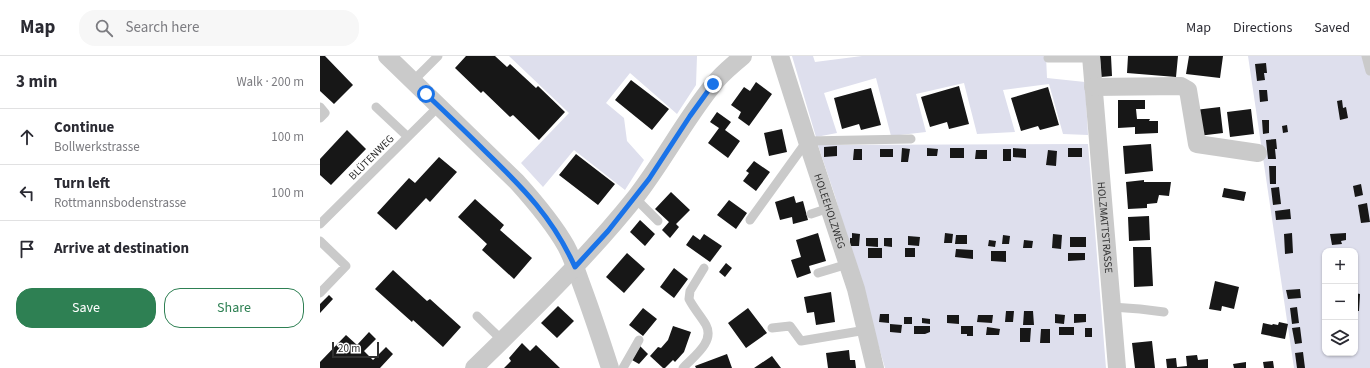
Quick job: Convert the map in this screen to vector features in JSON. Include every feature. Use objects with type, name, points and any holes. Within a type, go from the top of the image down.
[{"type":"street","points":[[474,368],[575,267],[635,198],[713,84],[743,56]]},
{"type":"street","name":"HOLEEHOLZWEG","points":[[780,56],[856,289],[874,368]]},
{"type":"street","name":"HOLZMATTSTRASSE","points":[[1091,57],[1117,368]]},
{"type":"street","points":[[396,59],[413,81],[517,182],[556,230],[566,246],[575,267],[600,334],[610,368]]},
{"type":"street","points":[[1093,87],[1181,86],[1188,90],[1197,144],[1258,153]]},
{"type":"lane","points":[[413,81],[438,56]]},
{"type":"lane","points":[[1366,56],[1370,71]]},
{"type":"lane","points":[[1048,58],[1091,57]]},
{"type":"lane","name":"BLÜTENWEG","points":[[320,224],[438,106]]},
{"type":"lane","points":[[320,107],[325,112],[320,118]]},
{"type":"lane","points":[[376,107],[408,137]]},
{"type":"lane","points":[[750,220],[807,141],[911,139]]},
{"type":"lane","points":[[635,198],[658,221]]},
{"type":"lane","points":[[811,214],[829,208]]},
{"type":"lane","points":[[320,241],[346,266],[320,294]]},
{"type":"lane","points":[[818,273],[848,264]]},
{"type":"lane","points":[[683,368],[708,339],[707,326],[689,299],[690,291],[704,268]]},
{"type":"lane","points":[[1112,307],[1164,312]]},
{"type":"lane","points":[[477,316],[502,340]]},
{"type":"lane","points":[[772,328],[790,326],[801,341],[866,330]]},
{"type":"lane","points":[[623,368],[639,340]]},
{"type":"shaded area","points":[[509,56],[697,56],[696,85],[677,114],[630,73],[606,103],[624,118],[627,141],[644,160],[625,190],[574,150],[543,187],[521,163],[569,113]]},
{"type":"shaded area","points":[[792,56],[813,56],[815,62],[862,56],[1046,56],[1047,78],[1085,82],[1088,135],[1063,134],[1049,84],[1003,90],[1015,132],[977,134],[964,83],[916,94],[926,132],[891,136],[876,78],[824,93],[837,133],[816,137]]},
{"type":"shaded area","points":[[1248,56],[1370,56],[1370,368],[1294,368]]},
{"type":"shaded area","points":[[1088,144],[1106,368],[885,368],[835,196],[818,145]]},
{"type":"building","points":[[320,56],[325,56],[353,85],[334,104],[320,91]]},
{"type":"building","points":[[466,56],[495,56],[507,67],[510,64],[536,88],[538,86],[565,112],[539,140],[513,115],[510,117],[483,91],[481,93],[455,68]]},
{"type":"building","points":[[1100,56],[1111,56],[1112,76],[1101,77]]},
{"type":"building","points":[[1128,56],[1178,56],[1176,77],[1127,73]]},
{"type":"building","points":[[1189,56],[1223,56],[1220,78],[1186,74]]},
{"type":"building","points":[[1266,63],[1267,73],[1264,73],[1265,80],[1257,81],[1255,64]]},
{"type":"building","points":[[631,80],[669,109],[652,130],[615,100]]},
{"type":"building","points":[[756,82],[772,94],[749,126],[738,118],[741,112],[731,105],[744,87],[750,91]]},
{"type":"building","points":[[959,86],[969,124],[949,129],[947,122],[930,127],[921,97]]},
{"type":"building","points":[[1048,87],[1059,125],[1040,130],[1038,126],[1021,131],[1011,98]]},
{"type":"building","points":[[871,88],[881,125],[861,130],[859,124],[842,129],[834,98]]},
{"type":"building","points":[[1259,90],[1267,90],[1268,101],[1260,102]]},
{"type":"building","points":[[1118,100],[1145,100],[1145,109],[1136,109],[1137,119],[1150,119],[1149,121],[1158,121],[1158,133],[1135,134],[1135,127],[1118,128]]},
{"type":"building","points":[[1342,100],[1343,108],[1346,107],[1348,118],[1340,120],[1337,101]]},
{"type":"building","points":[[1220,107],[1223,133],[1198,136],[1195,110]]},
{"type":"building","points":[[1251,109],[1254,134],[1230,137],[1227,112]]},
{"type":"building","points":[[717,112],[731,122],[725,130],[740,141],[728,158],[708,143],[719,128],[710,122]]},
{"type":"building","points":[[1262,120],[1269,120],[1269,133],[1263,134]]},
{"type":"building","points":[[1287,125],[1288,132],[1283,133],[1282,126]]},
{"type":"building","points":[[782,129],[787,152],[769,156],[764,133]]},
{"type":"building","points":[[347,130],[366,149],[331,185],[320,175],[320,159]]},
{"type":"building","points":[[1276,139],[1276,159],[1268,159],[1266,140]]},
{"type":"building","points":[[1151,144],[1153,171],[1125,174],[1123,146]]},
{"type":"building","points":[[837,146],[837,156],[824,157],[824,147]]},
{"type":"building","points":[[902,148],[910,149],[908,162],[901,162]]},
{"type":"building","points":[[927,148],[938,149],[937,156],[927,156]]},
{"type":"building","points":[[950,148],[964,148],[964,158],[950,158]]},
{"type":"building","points":[[1013,148],[1026,149],[1026,158],[1013,157]]},
{"type":"building","points":[[1068,148],[1082,148],[1082,157],[1068,157]]},
{"type":"building","points":[[854,149],[862,149],[862,160],[853,160]]},
{"type":"building","points":[[880,149],[893,149],[893,157],[880,157]]},
{"type":"building","points":[[1003,149],[1011,149],[1011,161],[1003,161]]},
{"type":"building","points":[[976,150],[987,150],[987,159],[975,159]]},
{"type":"building","points":[[1048,150],[1057,151],[1056,166],[1046,165]]},
{"type":"building","points":[[576,154],[615,184],[598,205],[559,175]]},
{"type":"building","points":[[439,157],[457,172],[430,202],[426,198],[396,230],[377,213],[409,178],[415,183]]},
{"type":"building","points":[[754,161],[770,172],[756,191],[743,181],[749,173],[746,171]]},
{"type":"building","points":[[1269,166],[1276,166],[1276,184],[1270,184]]},
{"type":"building","points":[[1144,180],[1144,182],[1171,182],[1169,196],[1159,195],[1157,203],[1147,204],[1147,208],[1128,209],[1126,182]]},
{"type":"building","points":[[1361,184],[1363,195],[1355,197],[1353,186]]},
{"type":"building","points":[[1279,187],[1281,204],[1273,205],[1271,188]]},
{"type":"building","points":[[1224,188],[1246,192],[1244,201],[1222,197]]},
{"type":"building","points":[[671,192],[690,210],[676,224],[679,227],[670,238],[662,230],[669,222],[655,209]]},
{"type":"building","points":[[794,196],[796,203],[803,201],[808,220],[793,224],[792,217],[780,220],[775,202]]},
{"type":"building","points":[[475,199],[504,225],[500,230],[532,258],[514,279],[482,250],[487,244],[458,217]]},
{"type":"building","points":[[729,200],[747,213],[736,229],[717,215]]},
{"type":"building","points":[[1367,203],[1370,222],[1361,223],[1358,205]]},
{"type":"building","points":[[1290,209],[1291,219],[1276,220],[1275,211]]},
{"type":"building","points":[[1149,216],[1150,240],[1129,241],[1128,217]]},
{"type":"building","points":[[640,220],[655,234],[645,246],[630,232]]},
{"type":"building","points":[[818,233],[826,261],[809,266],[811,273],[797,278],[791,260],[801,257],[796,240]]},
{"type":"building","points":[[852,233],[860,234],[859,246],[850,246],[850,238],[852,238]]},
{"type":"building","points":[[945,233],[953,234],[952,243],[944,243]]},
{"type":"building","points":[[1292,233],[1293,253],[1285,254],[1284,234]]},
{"type":"building","points":[[1346,233],[1346,240],[1341,241],[1342,244],[1332,245],[1330,234]]},
{"type":"building","points":[[704,234],[722,246],[710,262],[686,245],[693,235],[700,240]]},
{"type":"building","points":[[1053,234],[1062,235],[1061,249],[1052,248]]},
{"type":"building","points":[[956,235],[967,235],[967,244],[955,244]]},
{"type":"building","points":[[1003,235],[1010,236],[1009,244],[1002,244]]},
{"type":"building","points":[[908,236],[920,237],[919,246],[908,245]]},
{"type":"building","points":[[1070,237],[1086,237],[1086,247],[1070,247]]},
{"type":"building","points":[[866,238],[878,238],[878,247],[866,246]]},
{"type":"building","points":[[884,238],[892,238],[892,247],[884,246]]},
{"type":"building","points":[[989,240],[996,241],[995,247],[988,246]]},
{"type":"building","points":[[1024,240],[1033,241],[1032,248],[1023,248]]},
{"type":"building","points":[[1133,247],[1151,247],[1153,286],[1134,287]]},
{"type":"building","points":[[868,248],[882,248],[882,258],[868,258]]},
{"type":"building","points":[[905,248],[915,248],[915,257],[905,257]]},
{"type":"building","points":[[956,249],[973,250],[973,259],[955,257]]},
{"type":"building","points":[[991,251],[1006,251],[1006,262],[991,261]]},
{"type":"building","points":[[627,253],[645,269],[624,293],[606,277]]},
{"type":"building","points":[[1068,253],[1085,253],[1085,260],[1068,261]]},
{"type":"building","points":[[726,263],[732,268],[725,277],[719,272]]},
{"type":"building","points":[[674,268],[688,279],[674,298],[660,287]]},
{"type":"building","points":[[393,270],[427,301],[430,299],[461,327],[443,347],[375,289]]},
{"type":"building","points":[[1215,281],[1239,287],[1234,309],[1222,306],[1221,311],[1209,309]]},
{"type":"building","points":[[1300,289],[1301,298],[1288,299],[1286,290]]},
{"type":"building","points":[[831,292],[835,322],[816,325],[814,312],[807,313],[804,297]]},
{"type":"building","points":[[1358,294],[1360,294],[1358,311]]},
{"type":"building","points":[[329,295],[333,299],[320,313],[320,304]]},
{"type":"building","points":[[558,306],[574,321],[557,338],[541,323]]},
{"type":"building","points":[[1297,307],[1299,323],[1292,324],[1290,308]]},
{"type":"building","points":[[643,308],[657,319],[643,336],[629,325]]},
{"type":"building","points":[[748,308],[767,333],[746,348],[728,323]]},
{"type":"building","points":[[1006,311],[1014,311],[1013,322],[1005,322]]},
{"type":"building","points":[[1024,311],[1033,311],[1034,325],[1023,325]]},
{"type":"building","points":[[880,314],[889,314],[889,323],[879,322]]},
{"type":"building","points":[[1055,314],[1065,315],[1064,324],[1055,323]]},
{"type":"building","points":[[1074,314],[1086,314],[1086,322],[1074,323]]},
{"type":"building","points":[[947,315],[959,315],[959,324],[947,323]]},
{"type":"building","points":[[978,315],[993,315],[992,323],[977,322]]},
{"type":"building","points":[[904,317],[912,317],[912,324],[904,324]]},
{"type":"building","points":[[922,318],[930,319],[930,324],[922,323]]},
{"type":"building","points":[[1279,322],[1288,324],[1285,339],[1261,334],[1263,323],[1278,325]]},
{"type":"building","points":[[890,324],[902,325],[901,333],[890,332]]},
{"type":"building","points":[[673,326],[691,332],[684,352],[675,362],[673,360],[665,368],[663,368],[650,356],[658,347],[661,348],[668,340]]},
{"type":"building","points":[[914,326],[930,326],[930,332],[925,334],[914,334]]},
{"type":"building","points":[[961,326],[973,326],[973,336],[961,334]]},
{"type":"building","points":[[987,327],[1000,329],[999,335],[986,335]]},
{"type":"building","points":[[1059,327],[1074,327],[1074,335],[1059,335]]},
{"type":"building","points":[[1300,327],[1302,343],[1295,344],[1292,328]]},
{"type":"building","points":[[1020,328],[1031,328],[1030,342],[1020,342]]},
{"type":"building","points":[[1085,328],[1092,328],[1092,337],[1085,337]]},
{"type":"building","points":[[1041,329],[1050,329],[1050,343],[1040,343]]},
{"type":"building","points":[[369,332],[376,339],[364,351],[373,360],[386,347],[393,354],[380,368],[320,368],[320,362],[346,335],[357,345]]},
{"type":"building","points":[[1152,341],[1155,368],[1135,368],[1132,343]]},
{"type":"building","points":[[522,343],[530,351],[536,345],[560,368],[504,368],[511,361],[509,358]]},
{"type":"building","points":[[640,346],[648,354],[639,364],[632,360]]},
{"type":"building","points":[[849,350],[850,360],[855,360],[856,368],[828,368],[826,353]]},
{"type":"building","points":[[1303,352],[1305,368],[1297,368],[1295,353]]},
{"type":"building","points":[[727,354],[732,368],[696,368],[695,366]]},
{"type":"building","points":[[1197,355],[1198,360],[1208,359],[1208,368],[1167,368],[1166,359],[1176,358],[1177,367],[1187,366],[1186,356]]},
{"type":"building","points":[[772,356],[781,368],[754,368]]},
{"type":"building","points":[[1273,361],[1274,368],[1264,368],[1263,362]]},
{"type":"building","points":[[1246,362],[1246,368],[1234,368],[1233,364]]},
{"type":"route","points":[[426,94],[517,182],[532,199],[566,246],[575,267],[608,231],[635,198],[713,84]]}]
